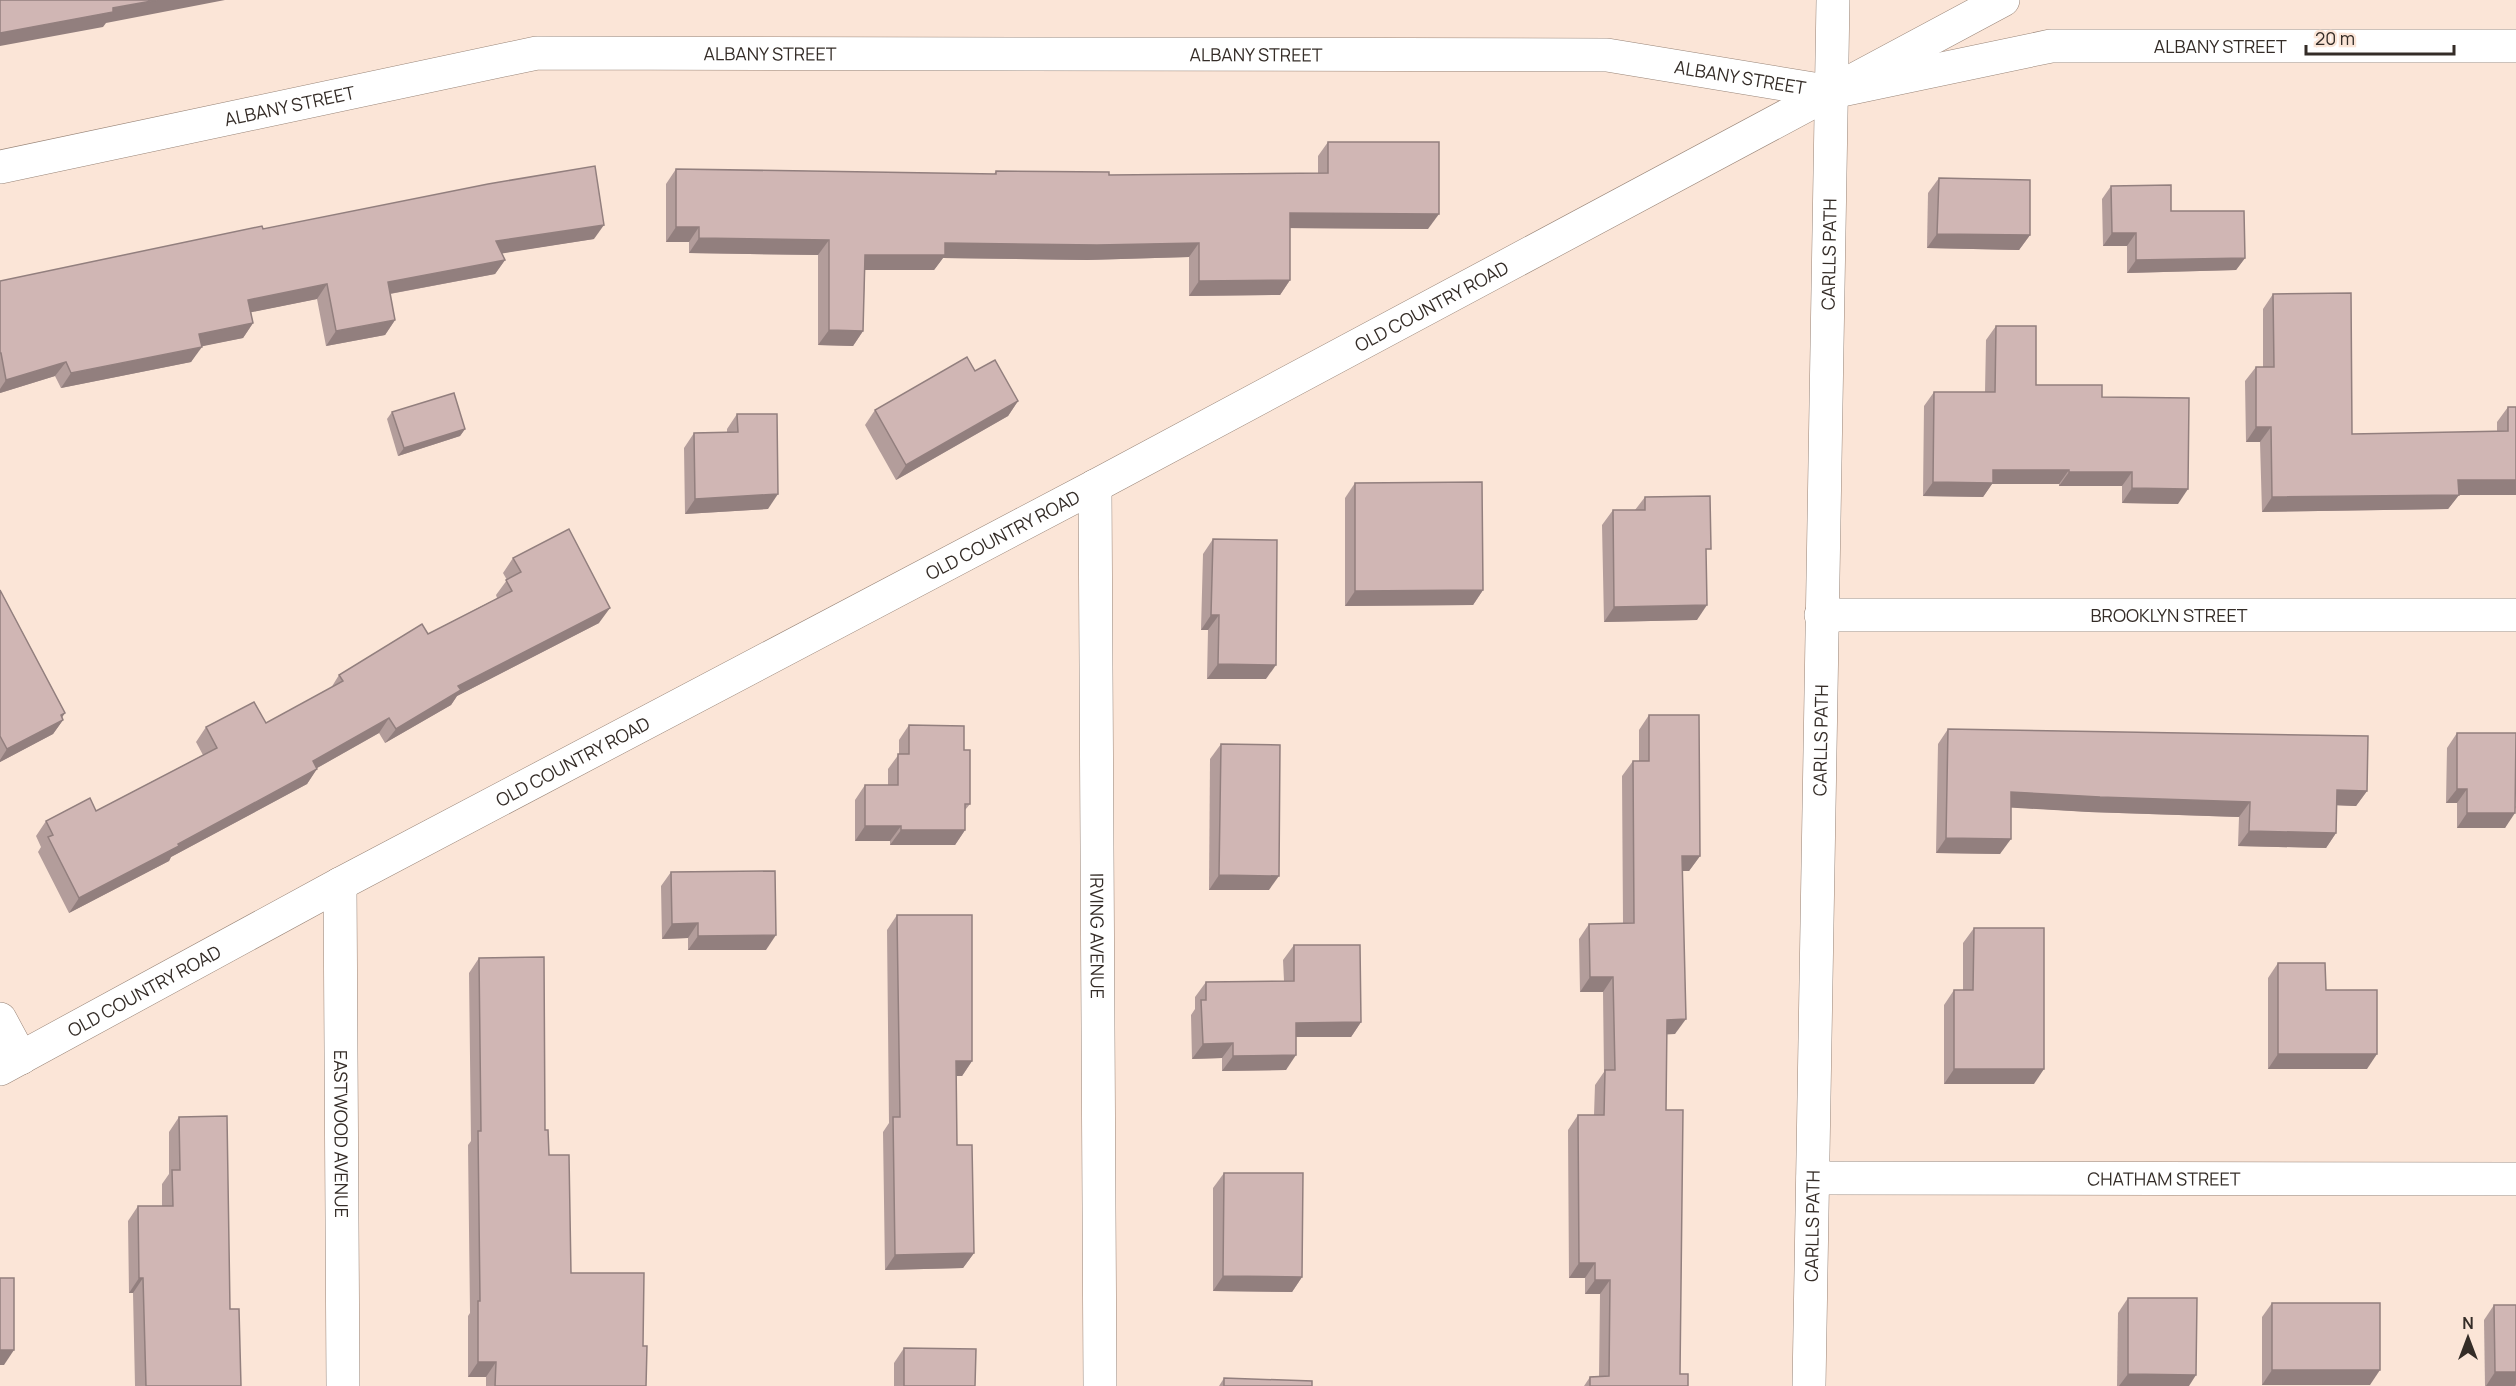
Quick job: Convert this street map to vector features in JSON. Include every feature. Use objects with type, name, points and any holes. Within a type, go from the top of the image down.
[{"type":"street","name":"CARLLS PATH","points":[[1809,1386],[1833,0]]},
{"type":"street","name":"OLD COUNTRY ROAD","points":[[11,1064],[340,884],[1095,486],[2003,0]]},
{"type":"street","name":"ALBANY STREET","points":[[0,167],[537,53],[1607,55],[1832,92],[2050,46],[2516,46]]},
{"type":"street","name":"IRVING AVENUE","points":[[1095,486],[1100,1386]]},
{"type":"street","name":"BROOKLYN STREET","points":[[1821,615],[2516,615]]},
{"type":"street","name":"EASTWOOD AVENUE","points":[[340,884],[343,1386]]},
{"type":"street","points":[[0,1019],[11,1064]]},
{"type":"street","name":"CHATHAM STREET","points":[[1813,1178],[2516,1179]]},
{"type":"building","points":[[0,0],[157,0],[113,8],[113,12],[0,33]]},
{"type":"building","points":[[1328,142],[1439,142],[1439,214],[1290,213],[1290,280],[1199,281],[1199,243],[1097,245],[945,243],[945,255],[865,255],[863,331],[829,330],[829,240],[699,238],[699,227],[676,227],[676,169],[996,174],[996,171],[1109,172],[1109,175],[1328,173]]},
{"type":"building","points":[[595,166],[604,225],[496,241],[505,260],[388,282],[395,320],[336,331],[327,284],[248,300],[253,323],[199,334],[202,347],[71,373],[66,362],[6,380],[0,353],[0,281],[262,226],[263,229],[488,184]]},
{"type":"building","points":[[1939,178],[2030,180],[2030,235],[1937,234]]},
{"type":"building","points":[[2171,185],[2171,211],[2244,211],[2245,258],[2136,260],[2136,233],[2112,233],[2111,186]]},
{"type":"building","points":[[2351,293],[2352,434],[2508,431],[2508,407],[2516,407],[2516,480],[2458,480],[2459,495],[2272,497],[2271,427],[2256,427],[2256,367],[2274,367],[2273,294]]},
{"type":"building","points":[[1996,326],[2036,326],[2036,385],[2102,385],[2102,397],[2189,398],[2188,489],[2132,488],[2132,472],[2069,472],[2069,470],[1993,470],[1993,483],[1933,482],[1934,392],[1995,392]]},
{"type":"building","points":[[967,357],[975,371],[995,360],[1018,401],[906,465],[875,410]]},
{"type":"building","points":[[454,393],[465,429],[404,448],[392,412]]},
{"type":"building","points":[[737,414],[777,414],[778,494],[695,499],[694,433],[738,432]]},
{"type":"building","points":[[1482,482],[1483,590],[1355,591],[1355,483]]},
{"type":"building","points":[[1710,496],[1711,549],[1706,549],[1707,605],[1614,607],[1613,510],[1645,510],[1645,497]]},
{"type":"building","points":[[569,529],[610,608],[458,686],[461,690],[396,729],[389,718],[313,761],[317,769],[178,844],[179,846],[79,898],[48,837],[53,835],[46,821],[90,798],[96,811],[217,748],[206,727],[254,702],[266,723],[343,681],[339,675],[422,624],[428,634],[512,591],[506,580],[521,572],[513,558]]},
{"type":"building","points":[[1213,539],[1277,540],[1276,665],[1218,664],[1219,615],[1211,615]]},
{"type":"building","points":[[0,590],[65,713],[61,715],[63,720],[7,749],[0,736]]},
{"type":"building","points":[[1649,715],[1699,715],[1700,856],[1682,856],[1686,1019],[1667,1020],[1666,1110],[1683,1110],[1680,1374],[1688,1374],[1688,1386],[1590,1386],[1590,1377],[1609,1376],[1610,1280],[1595,1280],[1595,1263],[1579,1263],[1578,1115],[1604,1115],[1605,1070],[1615,1070],[1613,977],[1590,977],[1589,924],[1634,923],[1633,761],[1649,761]]},
{"type":"building","points":[[909,725],[964,726],[964,750],[970,750],[970,804],[965,804],[965,830],[901,830],[901,826],[865,826],[865,785],[898,785],[898,754],[909,754]]},
{"type":"building","points":[[1948,729],[2368,736],[2367,791],[2337,790],[2336,833],[2249,831],[2250,802],[2011,792],[2011,839],[1946,838]]},
{"type":"building","points":[[2457,733],[2516,733],[2515,813],[2467,813],[2467,789],[2457,789]]},
{"type":"building","points":[[1221,744],[1280,745],[1279,876],[1219,875]]},
{"type":"building","points":[[775,871],[776,935],[698,936],[698,923],[672,924],[671,872]]},
{"type":"building","points":[[897,915],[972,915],[972,1061],[956,1061],[957,1145],[972,1145],[974,1253],[895,1255],[893,1117],[900,1117]]},
{"type":"building","points":[[1974,928],[2044,928],[2044,1069],[1954,1069],[1954,990],[1973,990]]},
{"type":"building","points":[[1294,945],[1360,945],[1361,1022],[1296,1023],[1296,1055],[1233,1056],[1233,1043],[1203,1044],[1201,1000],[1206,1000],[1206,982],[1294,981]]},
{"type":"building","points":[[544,957],[545,1130],[548,1130],[549,1155],[569,1155],[571,1273],[644,1273],[643,1346],[647,1346],[646,1386],[495,1386],[496,1362],[478,1362],[478,1301],[480,1301],[478,1131],[481,1131],[479,958]]},
{"type":"building","points":[[2278,963],[2325,963],[2326,990],[2377,990],[2377,1054],[2278,1054]]},
{"type":"building","points":[[227,1116],[230,1309],[239,1309],[241,1386],[146,1386],[143,1278],[139,1278],[138,1206],[173,1206],[172,1170],[180,1170],[179,1117]]},
{"type":"building","points":[[1224,1173],[1303,1173],[1302,1277],[1223,1276]]},
{"type":"building","points":[[0,1278],[14,1278],[14,1350],[0,1350]]},
{"type":"building","points":[[2128,1298],[2197,1298],[2196,1375],[2128,1374]]},
{"type":"building","points":[[2272,1303],[2380,1303],[2380,1370],[2272,1370]]},
{"type":"building","points":[[2494,1305],[2516,1305],[2516,1372],[2495,1372]]},
{"type":"building","points":[[904,1348],[976,1349],[975,1386],[904,1386]]},
{"type":"building","points":[[1224,1378],[1312,1381],[1312,1386],[1224,1386]]}]
